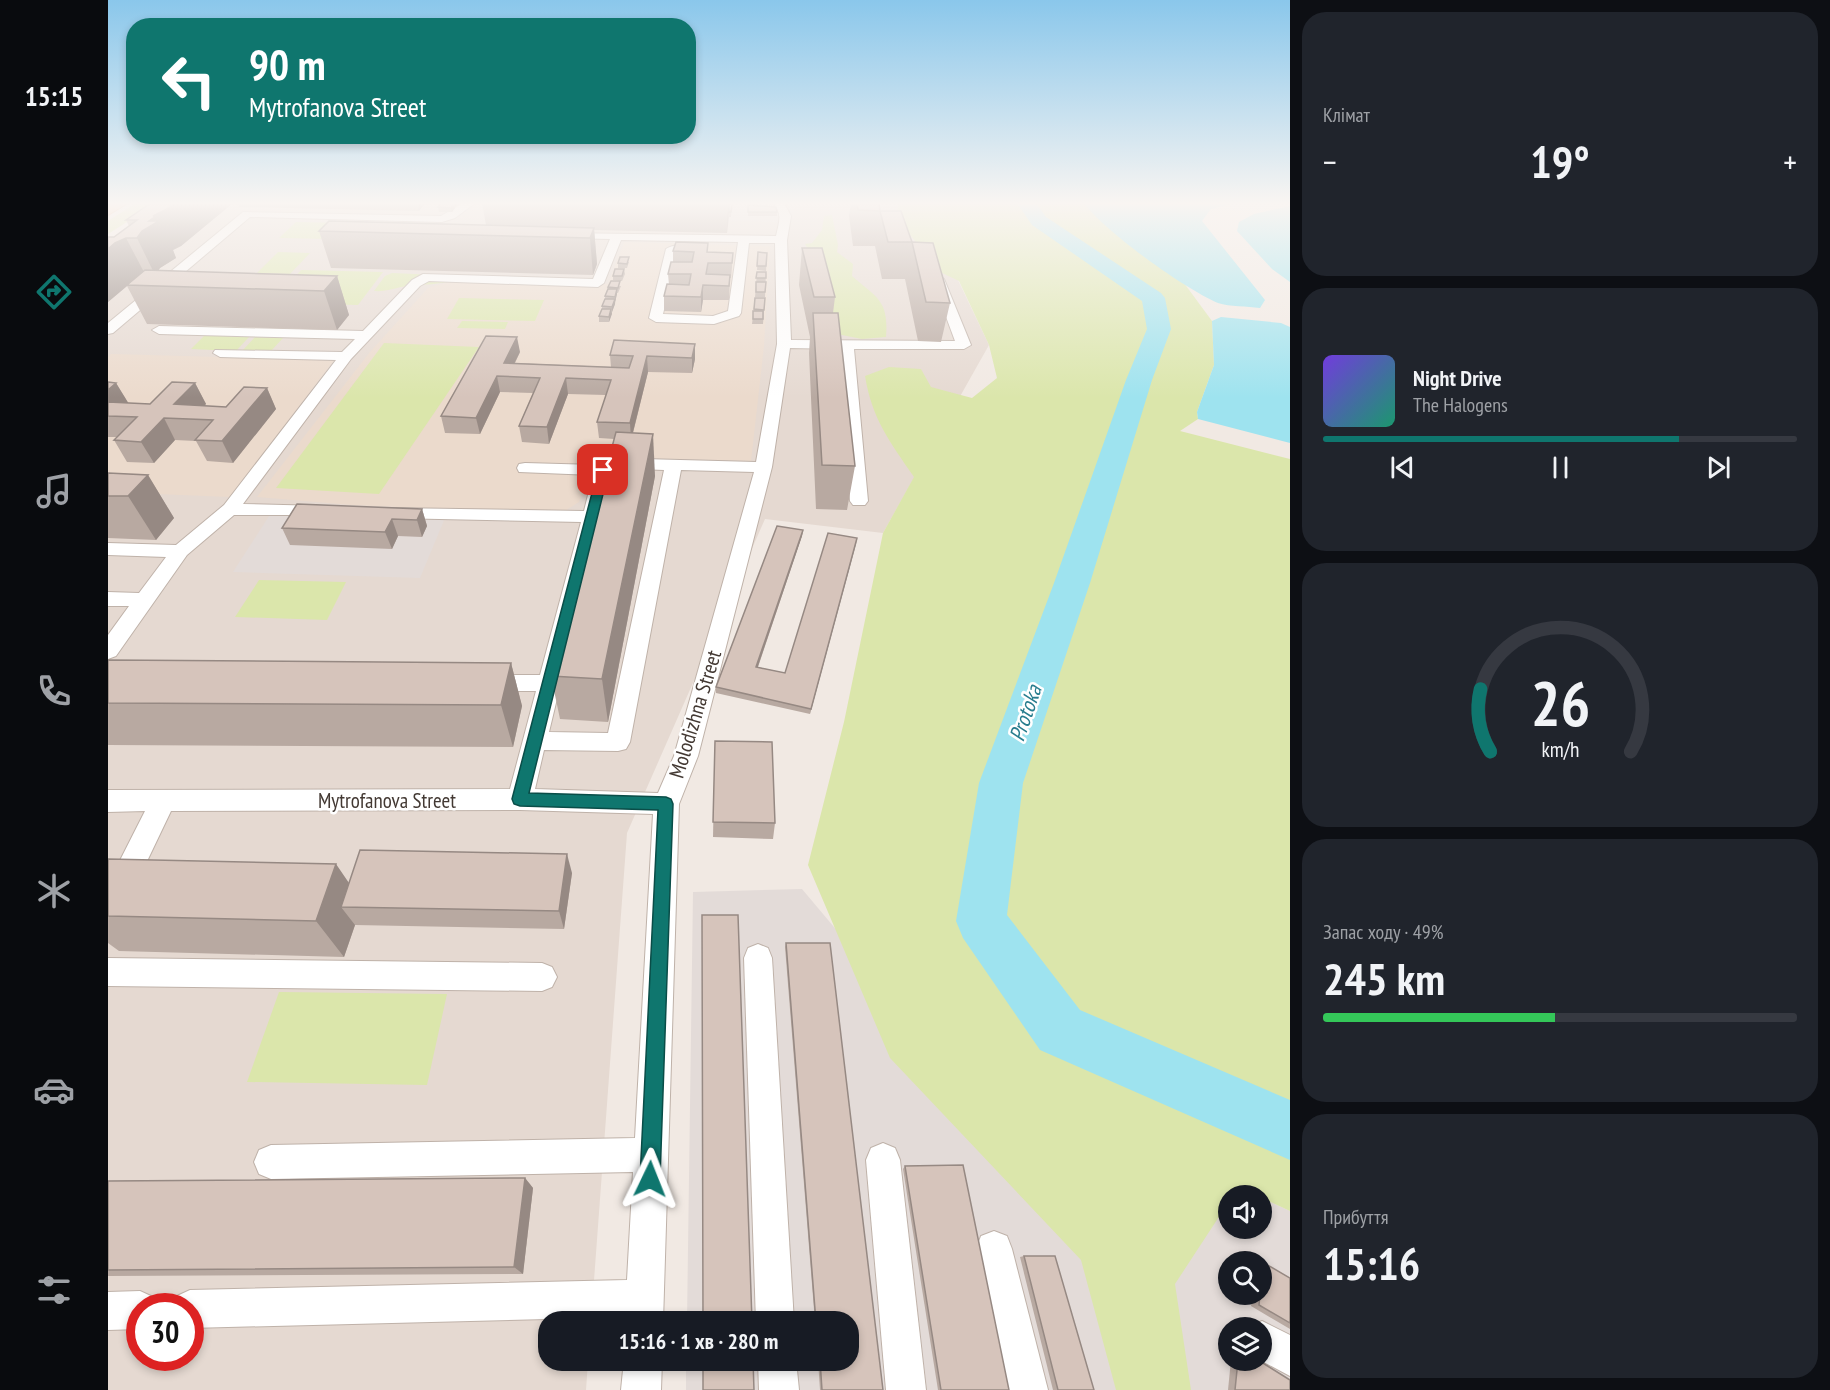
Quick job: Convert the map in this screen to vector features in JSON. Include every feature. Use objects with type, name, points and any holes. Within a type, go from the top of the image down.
[{"type":"street","points":[[108,330],[173,268]]},
{"type":"street","points":[[108,651],[180,550],[230,509],[346,356],[416,283],[427,277],[598,283],[601,268]]},
{"type":"street","points":[[668,268],[656,318],[714,320],[734,313],[740,268]]},
{"type":"street","name":"Molodizhna Street","points":[[645,1310],[666,804],[686,756],[764,467],[784,344],[782,268]]},
{"type":"street","points":[[784,344],[964,345],[938,279],[922,273]]},
{"type":"street","points":[[159,330],[366,335]]},
{"type":"street","points":[[847,345],[859,501]]},
{"type":"street","points":[[220,353],[346,356]]},
{"type":"street","points":[[520,799],[605,463],[764,467]]},
{"type":"street","points":[[535,741],[618,742],[672,465]]},
{"type":"street","points":[[525,468],[603,470]]},
{"type":"street","points":[[230,509],[346,512]]},
{"type":"street","points":[[370,512],[592,517]]},
{"type":"street","points":[[108,549],[180,550]]},
{"type":"street","points":[[108,599],[145,600]]},
{"type":"street","points":[[466,683],[549,683]]},
{"type":"street","name":"Mytrofanova Street","points":[[108,801],[520,799],[666,804]]},
{"type":"street","points":[[108,913],[163,801]]},
{"type":"street","points":[[758,958],[774,1311]]},
{"type":"street","points":[[108,972],[542,977]]},
{"type":"street","points":[[271,1162],[651,1155]]},
{"type":"street","points":[[883,1161],[906,1390]]},
{"type":"street","points":[[994,1249],[1028,1390]]},
{"type":"street","points":[[204,1309],[645,1310]]},
{"type":"street","points":[[108,1311],[126,1310]]},
{"type":"street","points":[[1272,1346],[1290,1357]]},
{"type":"street","points":[[641,1390],[642,1371]]},
{"type":"street","points":[[778,1371],[779,1390]]},
{"type":"shaded area","points":[[110,268],[952,268],[989,345],[883,533],[765,519],[627,833],[592,1311],[538,1311],[538,1371],[587,1371],[586,1390],[108,1390]]},
{"type":"shaded area","points":[[614,268],[769,268],[764,346],[751,461],[599,457],[579,502],[560,514],[352,505],[257,497],[370,352],[428,288],[455,280],[608,284]]},
{"type":"shaded area","points":[[111,354],[334,360],[230,497],[108,492],[108,357]]},
{"type":"shaded area","points":[[271,513],[445,518],[420,578],[233,572]]},
{"type":"shaded area","points":[[802,889],[1099,1242],[1157,1149],[1235,1185],[1218,1185],[1218,1239],[1272,1239],[1272,1203],[1290,1211],[1290,1390],[686,1390],[686,1371],[859,1371],[859,1311],[687,1311],[693,892]]},
{"type":"green space","points":[[262,268],[296,268],[290,274],[257,273]]},
{"type":"green space","points":[[818,268],[853,268],[852,276],[875,295],[883,307],[886,337],[862,339],[837,334]]},
{"type":"green space","points":[[937,268],[1162,268],[1184,283],[1212,321],[1214,365],[1197,412],[1198,419],[1180,431],[1290,459],[1290,1211],[1272,1203],[1272,1185],[1218,1185],[1218,1218],[1175,1284],[1191,1390],[1116,1390],[1081,1260],[890,1058],[808,865],[844,722],[883,533],[914,477],[877,418],[865,376],[889,367],[921,369],[931,387],[972,398],[997,378],[989,345],[959,281],[940,272]]},
{"type":"green space","points":[[301,270],[383,272],[358,305],[173,301],[295,277]]},
{"type":"green space","points":[[392,273],[457,276],[455,280],[443,283],[374,291],[385,276]]},
{"type":"green space","points":[[459,298],[544,300],[535,321],[447,319]]},
{"type":"green space","points":[[462,321],[508,322],[505,329],[457,328]]},
{"type":"green space","points":[[205,335],[249,337],[236,351],[191,349]]},
{"type":"green space","points":[[255,337],[283,338],[271,351],[243,350]]},
{"type":"green space","points":[[384,343],[479,347],[379,494],[276,488]]},
{"type":"green space","points":[[259,580],[346,582],[327,620],[235,617]]},
{"type":"green space","points":[[279,992],[447,994],[427,1085],[247,1082]]},
{"type":"water","points":[[1160,268],[1239,268],[1265,300],[1260,308],[1218,303]]},
{"type":"water","points":[[1290,268],[1290,282],[1272,269]]},
{"type":"water","points":[[1221,317],[1281,323],[1290,327],[1290,443],[1198,419],[1197,412],[1214,365],[1212,321]]},
{"type":"building","points":[[670,268],[707,268],[706,274],[730,275],[729,286],[703,285],[701,297],[664,296],[667,284],[689,285],[691,274],[668,274]]},
{"type":"building","points":[[807,268],[827,268],[835,297],[814,297]]},
{"type":"building","points":[[918,268],[940,268],[950,303],[926,302]]},
{"type":"building","points":[[615,269],[624,269],[622,276],[613,276]]},
{"type":"building","points":[[145,270],[337,276],[324,291],[127,285]]},
{"type":"building","points":[[757,272],[766,272],[766,278],[756,278]]},
{"type":"building","points":[[611,281],[620,281],[618,288],[608,287]]},
{"type":"building","points":[[756,282],[766,282],[765,292],[756,292]]},
{"type":"building","points":[[608,289],[617,289],[615,297],[605,296]]},
{"type":"building","points":[[755,298],[765,298],[764,310],[754,309]]},
{"type":"building","points":[[605,299],[615,299],[612,307],[602,306]]},
{"type":"building","points":[[602,309],[611,309],[609,317],[599,316]]},
{"type":"building","points":[[753,311],[763,311],[763,319],[753,319]]},
{"type":"building","points":[[813,313],[838,313],[855,466],[822,465]]},
{"type":"building","points":[[486,336],[517,337],[504,363],[629,368],[633,356],[610,355],[614,340],[695,344],[692,358],[647,356],[630,423],[597,422],[611,380],[566,378],[547,427],[519,426],[540,378],[497,376],[476,418],[441,416]]},
{"type":"building","points":[[108,382],[116,383],[108,390]]},
{"type":"building","points":[[172,382],[195,383],[174,404],[226,407],[244,387],[267,388],[222,441],[195,440],[213,420],[164,418],[141,442],[114,440],[137,417],[108,416],[108,402],[150,404]]},
{"type":"building","points":[[616,432],[653,434],[602,679],[551,676]]},
{"type":"building","points":[[108,473],[148,475],[128,496],[108,496]]},
{"type":"building","points":[[297,504],[422,509],[417,520],[392,519],[385,532],[282,528]]},
{"type":"building","points":[[777,526],[803,530],[756,667],[785,673],[828,533],[857,538],[811,709],[716,687]]},
{"type":"building","points":[[108,660],[511,663],[501,705],[108,703]]},
{"type":"building","points":[[715,741],[772,742],[775,823],[713,822]]},
{"type":"building","points":[[360,850],[567,854],[559,911],[341,907]]},
{"type":"building","points":[[108,859],[336,864],[316,921],[108,916]]},
{"type":"building","points":[[702,915],[738,915],[752,1311],[703,1311]]},
{"type":"building","points":[[786,943],[830,943],[883,1390],[822,1390],[821,1371],[859,1371],[859,1311],[815,1311]]},
{"type":"building","points":[[963,1165],[1009,1390],[941,1390],[905,1166]]},
{"type":"building","points":[[525,1178],[514,1267],[108,1270],[108,1181]]},
{"type":"building","points":[[1024,1256],[1055,1256],[1094,1390],[1058,1390]]},
{"type":"building","points":[[1272,1268],[1290,1278],[1290,1323],[1259,1305],[1272,1305]]},
{"type":"building","points":[[1272,1369],[1290,1380],[1290,1390],[1235,1390],[1237,1371],[1272,1371]]},
{"type":"building","points":[[703,1371],[753,1371],[754,1390],[703,1390]]},
{"type":"waterway","name":"Protoka","points":[[1108,268],[1153,298],[1159,329],[1139,380],[1072,583],[1001,783],[981,921],[1060,1030],[1290,1130]]},
{"type":"route","points":[[603,470],[520,799],[666,804],[650,1179]]}]
